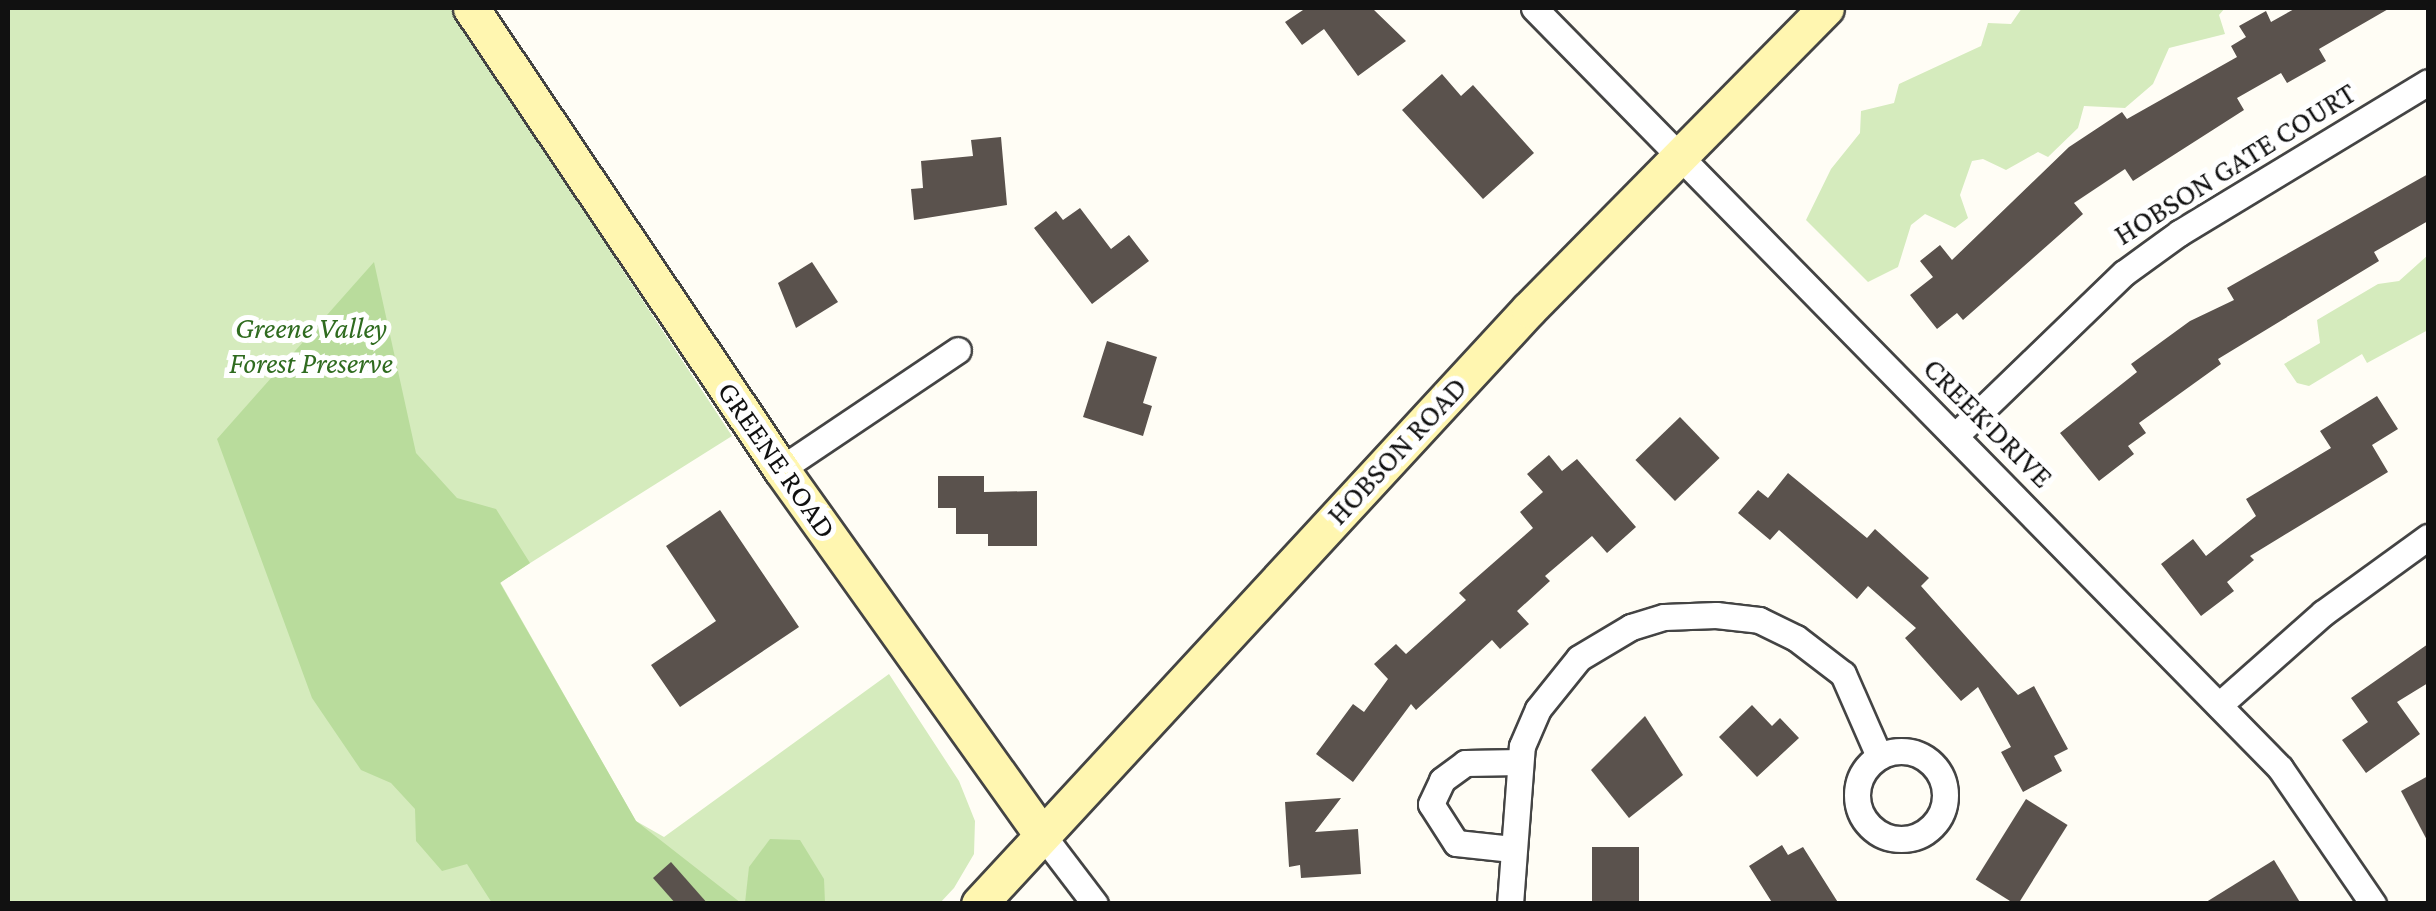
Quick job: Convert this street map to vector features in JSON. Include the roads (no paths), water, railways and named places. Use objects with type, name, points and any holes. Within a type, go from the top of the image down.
[{"type":"main road","name":"GREENE ROAD","points":[[471,8],[781,469],[1040,834]]},
{"type":"main road","name":"HOBSON ROAD","points":[[978,904],[1677,155],[1826,8]]},
{"type":"street","name":"CREEK DRIVE","points":[[1534,8],[2219,705],[2314,810],[2373,904]]},
{"type":"street","name":"HOBSON GATE COURT","points":[[1955,436],[2124,273],[2178,233],[2428,82]]},
{"type":"street","points":[[781,469],[958,350]]},
{"type":"street","points":[[2219,705],[2323,614],[2428,537]]},
{"type":"street","points":[[1510,904],[1520,762],[1538,709],[1579,658],[1631,627],[1691,614],[1760,620],[1817,650],[1852,687],[1879,756]]},
{"type":"street","points":[[1512,849],[1456,844],[1432,804],[1442,780],[1465,763],[1520,762]]},
{"type":"street","name":"GREENE ROAD","points":[[1040,834],[1095,904]]},
{"type":"park label","name":"Greene Valley Forest Preserve","points":[[311,345]]}]
